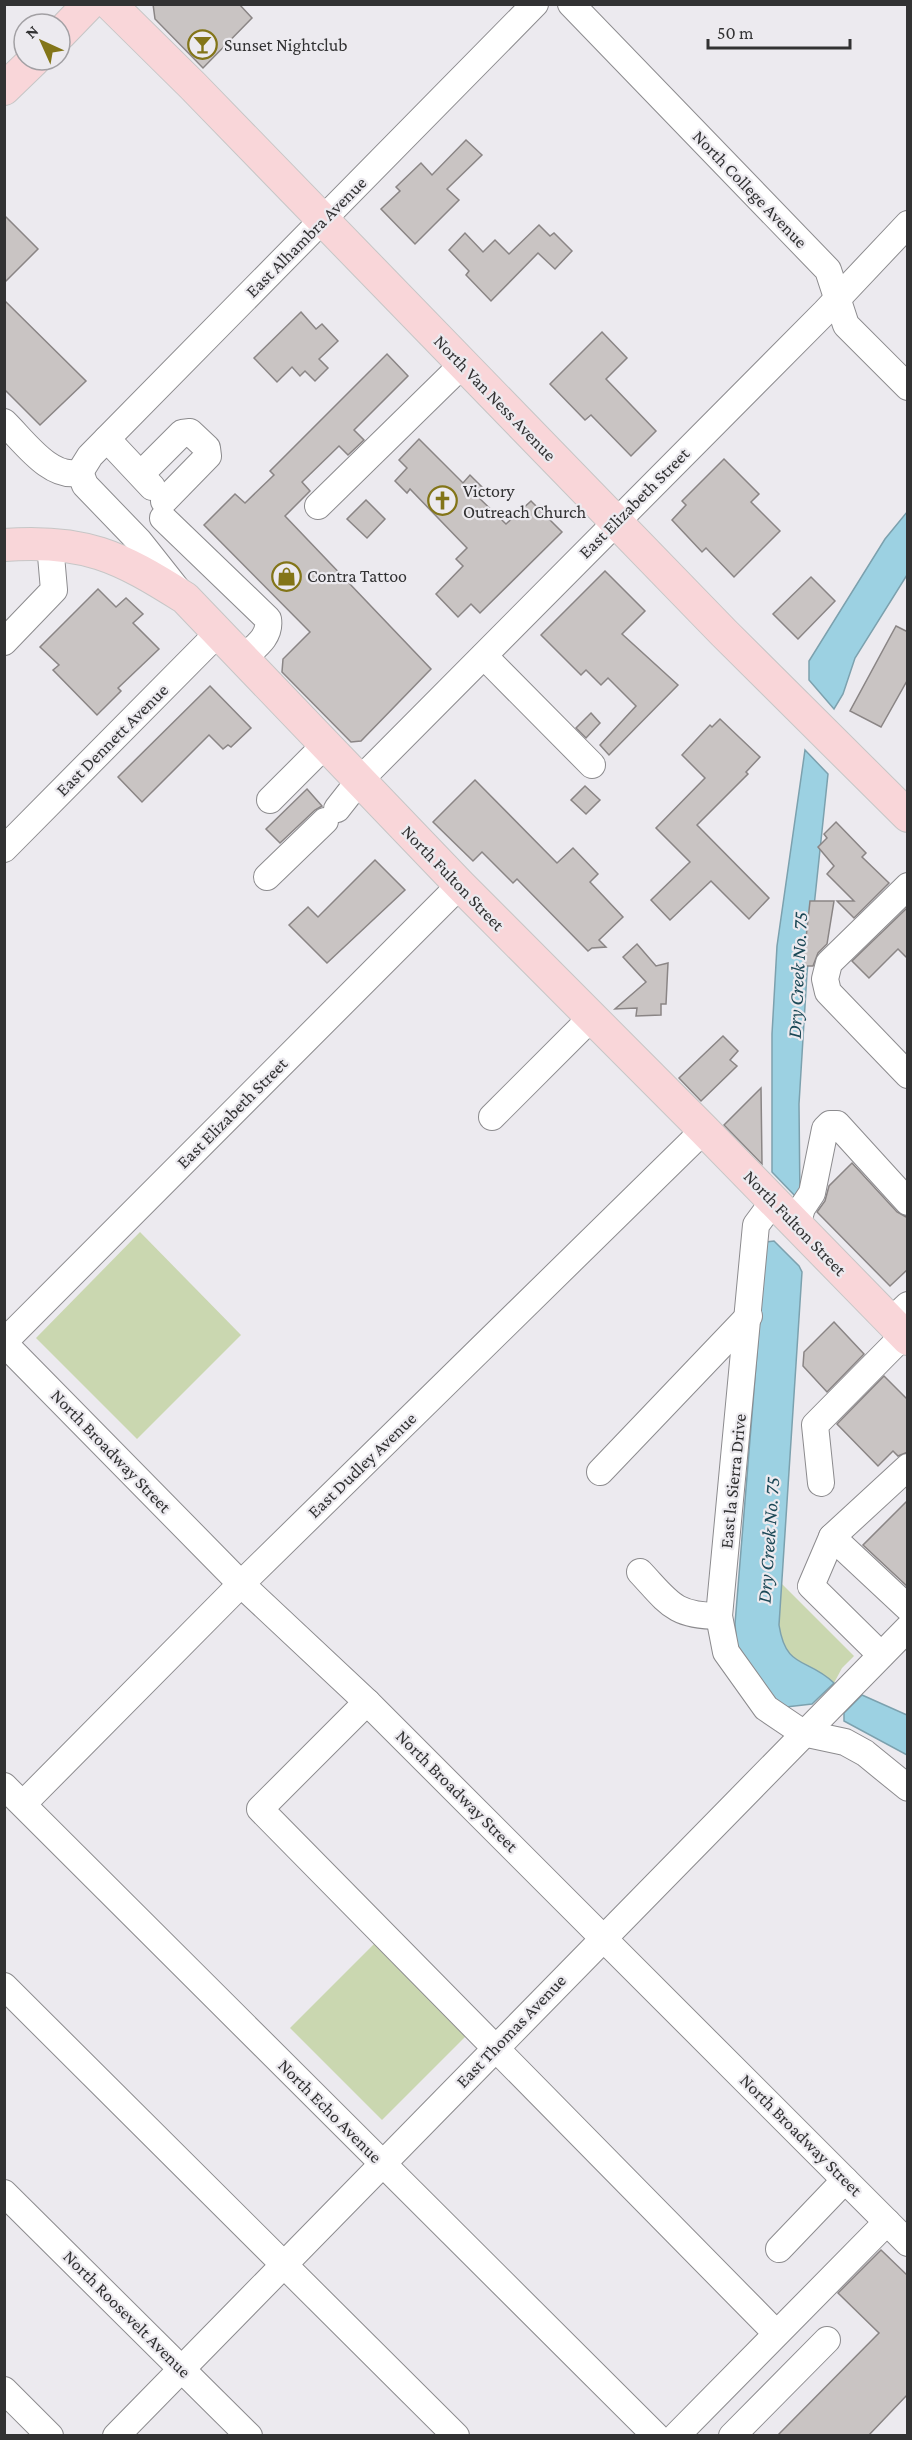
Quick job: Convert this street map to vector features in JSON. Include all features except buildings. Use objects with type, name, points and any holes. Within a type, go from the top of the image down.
[{"type":"main road","points":[[72,22],[89,4]]},
{"type":"main road","name":"North Van Ness Avenue","points":[[110,4],[908,816]]},
{"type":"main road","points":[[4,89],[22,72]]},
{"type":"main road","points":[[4,545],[50,544],[100,552],[140,571],[184,598]]},
{"type":"main road","name":"North Fulton Street","points":[[184,598],[459,885],[782,1210],[902,1325]]},
{"type":"street","name":"East Alhambra Avenue","points":[[80,472],[90,456],[535,4]]},
{"type":"street","name":"North College Avenue","points":[[571,4],[828,270],[846,325],[908,387]]},
{"type":"street","name":"East Elizabeth Street","points":[[267,877],[331,815],[359,781],[908,224]]},
{"type":"street","points":[[318,506],[463,364]]},
{"type":"street","points":[[4,422],[50,466],[67,473],[80,472]]},
{"type":"street","points":[[139,541],[208,456],[207,448],[190,432],[182,433],[141,474]]},
{"type":"street","points":[[107,439],[141,474],[163,509],[268,619],[269,628],[264,638],[243,658]]},
{"type":"street","name":"North Fulton Street","points":[[80,472],[85,485],[139,541],[184,598]]},
{"type":"street","points":[[4,642],[54,590],[50,544]]},
{"type":"street","name":"East Dennett Avenue","points":[[4,849],[219,632]]},
{"type":"street","points":[[484,656],[592,765]]},
{"type":"street","points":[[270,800],[326,744]]},
{"type":"street","name":"East Elizabeth Street","points":[[4,1342],[459,885]]},
{"type":"street","points":[[908,885],[829,963],[825,980],[828,992],[908,1076]]},
{"type":"street","points":[[492,1117],[592,1017]]},
{"type":"street","name":"East la Sierra Drive","points":[[803,1733],[766,1708],[751,1690],[726,1652],[719,1616],[756,1225],[782,1210],[802,1208],[812,1193],[825,1129],[830,1124],[837,1124],[908,1203]]},
{"type":"street","name":"East Dudley Avenue","points":[[22,1804],[241,1584],[704,1130]]},
{"type":"street","points":[[600,1472],[749,1316]]},
{"type":"street","points":[[821,1483],[814,1425],[902,1325]]},
{"type":"street","name":"North Broadway Street","points":[[4,1342],[241,1584],[367,1702],[908,2243]]},
{"type":"street","points":[[881,1655],[811,1586],[832,1537],[908,1467]]},
{"type":"street","points":[[832,1537],[908,1608]]},
{"type":"street","points":[[640,1572],[672,1605],[687,1615],[719,1616]]},
{"type":"street","name":"East Thomas Avenue","points":[[116,2436],[381,2163],[908,1628]]},
{"type":"street","points":[[367,1702],[260,1809],[496,2046],[776,2333]]},
{"type":"street","points":[[803,1733],[845,1742],[879,1764],[908,1788]]},
{"type":"street","name":"North Echo Avenue","points":[[4,1786],[656,2436]]},
{"type":"street","points":[[4,1986],[456,2436]]},
{"type":"street","points":[[779,2249],[845,2180]]},
{"type":"street","name":"North Roosevelt Avenue","points":[[4,2193],[249,2436]]},
{"type":"street","points":[[676,2436],[887,2222]]},
{"type":"street","points":[[732,2436],[827,2340]]},
{"type":"street","points":[[4,2390],[50,2436]]},
{"type":"green space","points":[[140,1232],[241,1335],[137,1439],[36,1338]]},
{"type":"green space","points":[[781,1583],[854,1656],[842,1668],[834,1683],[794,1659],[787,1652],[779,1624]]},
{"type":"green space","points":[[382,1936],[474,2028],[382,2120],[290,2028]]},
{"type":"water","points":[[907,512],[907,575],[855,658],[843,694],[834,709],[809,680],[809,661],[885,539]]},
{"type":"water","name":"Dry Creek No. 75","points":[[805,750],[828,774],[807,973],[799,1104],[800,1201],[772,1172],[772,1034],[777,946]]},
{"type":"water","name":"Dry Creek No. 75","points":[[774,1241],[802,1272],[779,1625],[782,1639],[792,1656],[834,1683],[812,1704],[786,1707],[770,1698],[737,1649],[735,1624],[766,1242]]},
{"type":"water","points":[[862,1695],[907,1715],[907,1755],[844,1721],[844,1713]]},
{"type":"place","name":"Sunset Nightclub","points":[[203,45]]},
{"type":"place","name":"Victory Outreach Church","points":[[442,501]]},
{"type":"place","name":"Contra Tattoo","points":[[286,576]]}]
